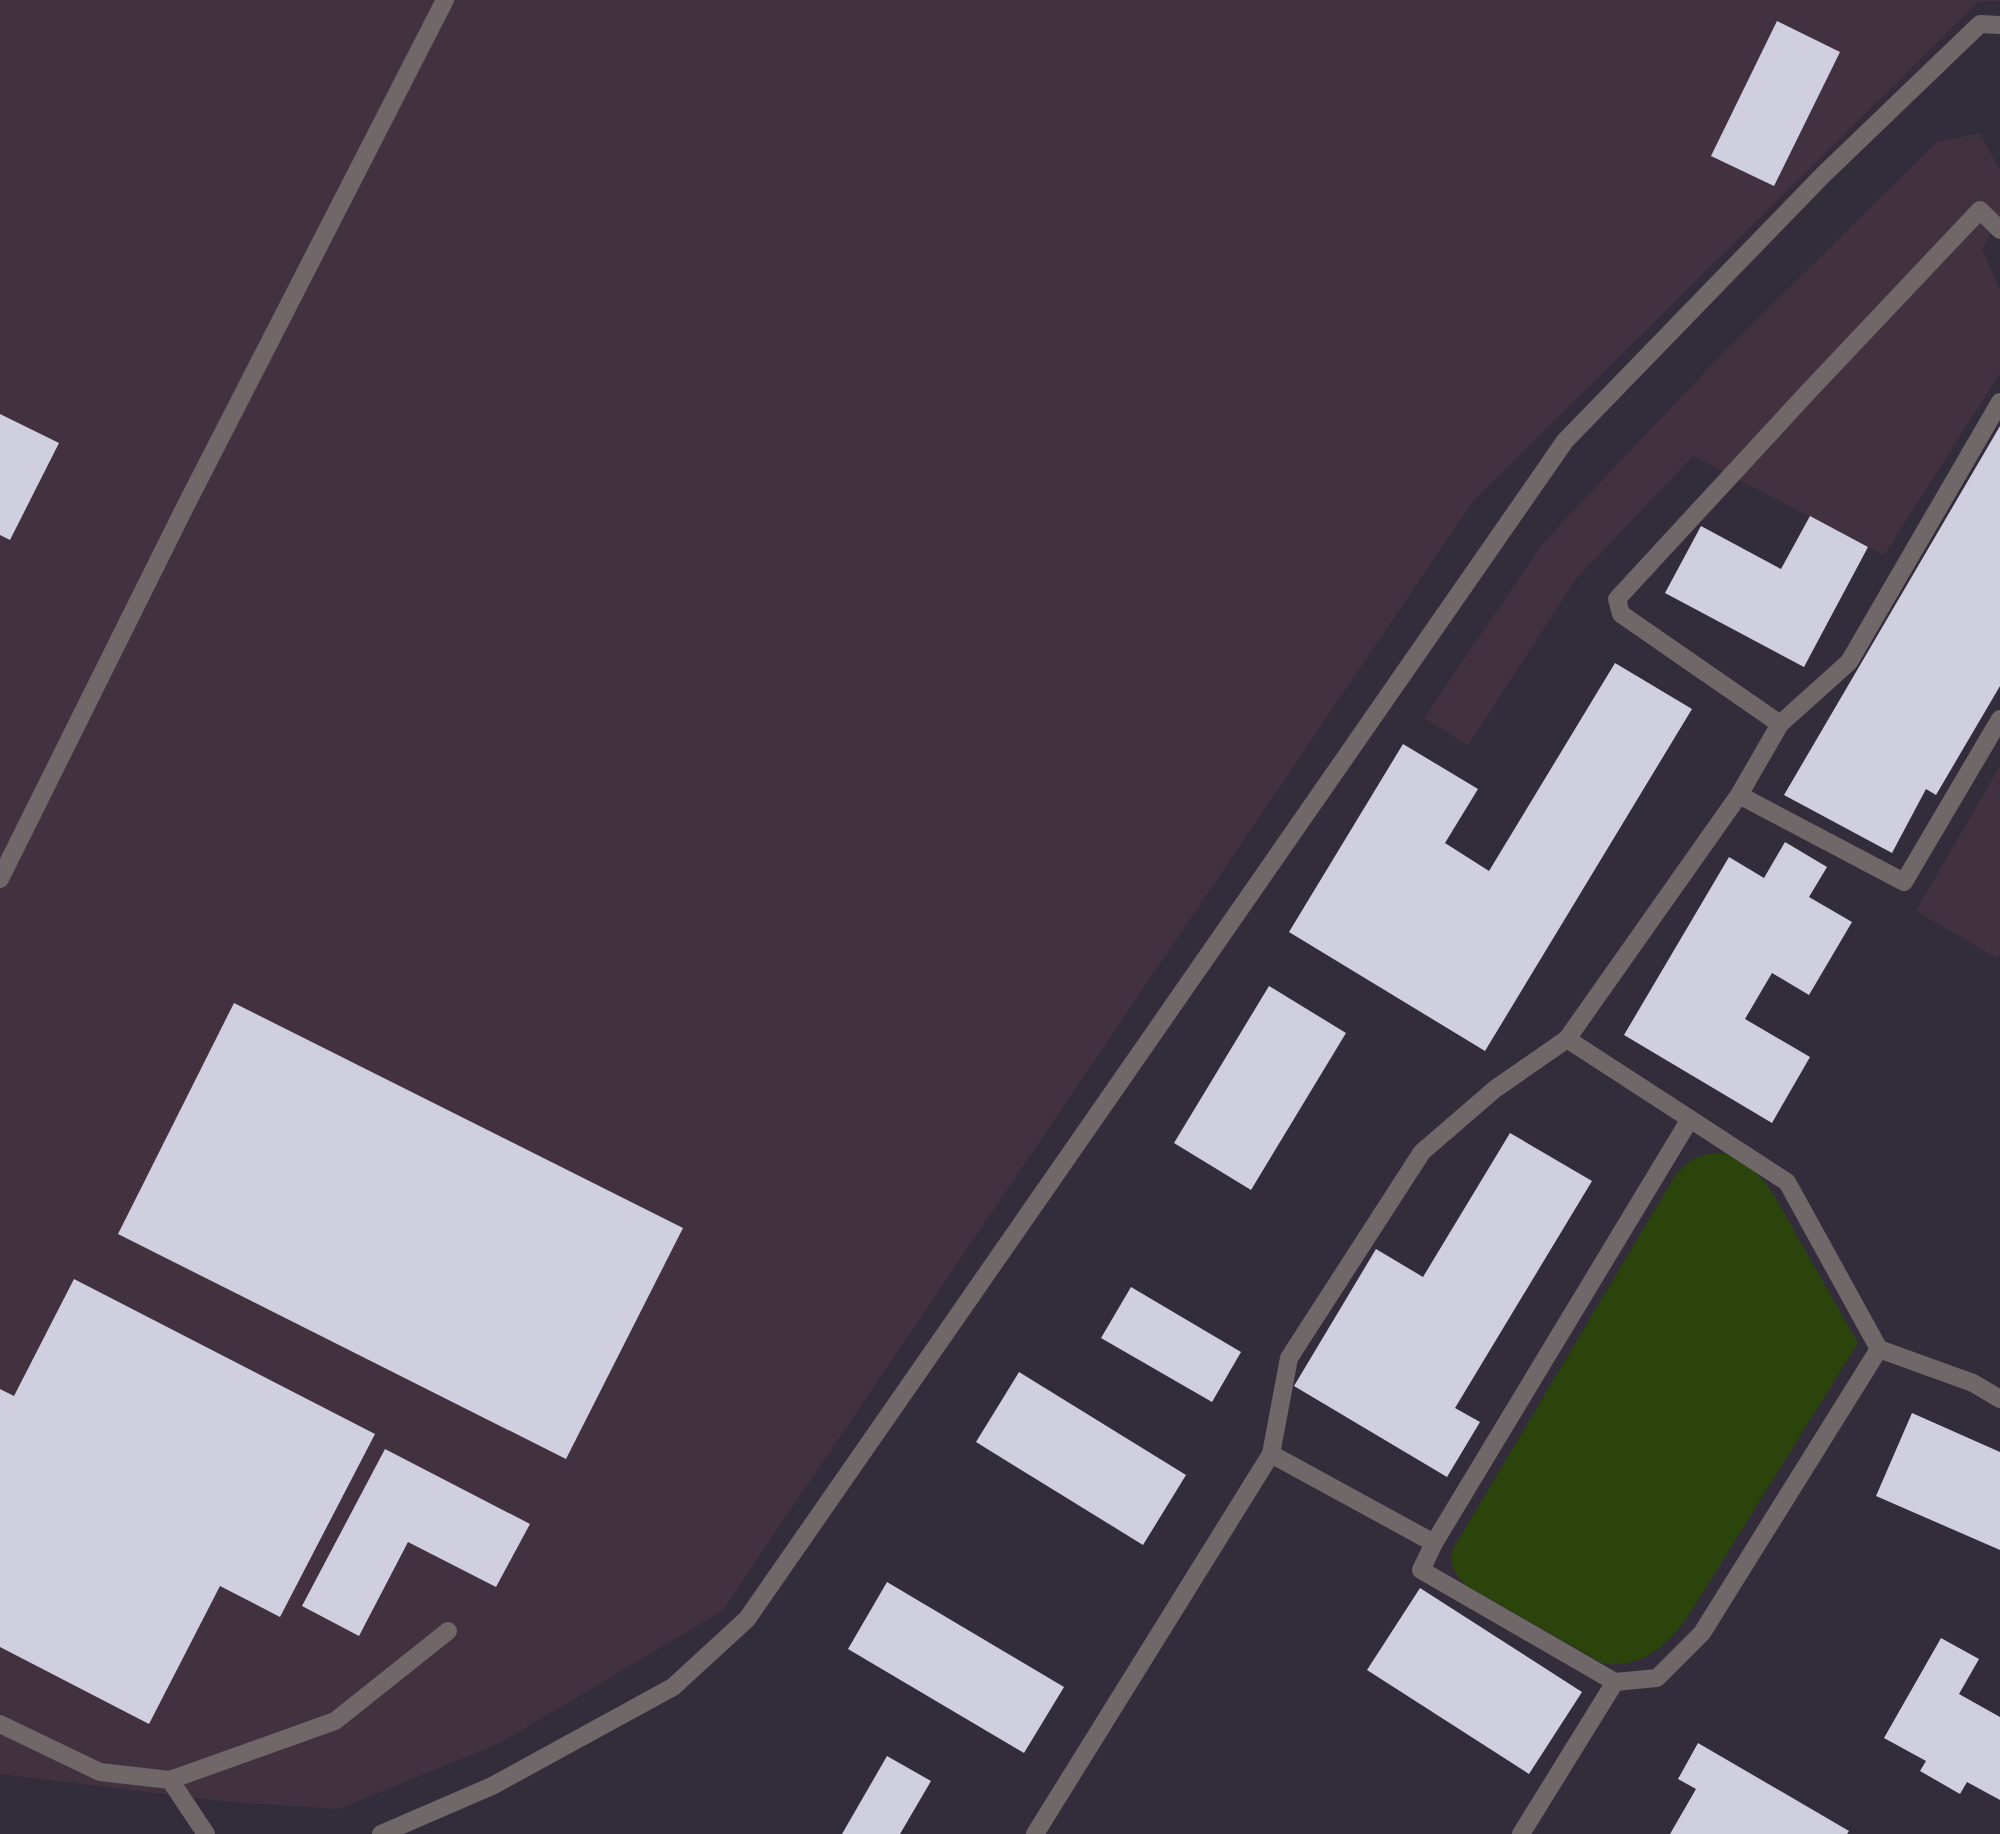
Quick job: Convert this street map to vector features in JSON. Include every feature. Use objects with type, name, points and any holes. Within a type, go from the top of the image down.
[{"type":"lane","points":[[0,879],[185,507],[445,0]]},
{"type":"lane","points":[[381,1834],[492,1786],[673,1687],[747,1619],[1565,441],[1823,175],[1980,24],[2000,25]]},
{"type":"lane","points":[[1780,724],[1621,614],[1617,599],[1980,210],[2000,230]]},
{"type":"lane","points":[[1035,1834],[1271,1454],[1289,1358],[1422,1152],[1495,1089],[1567,1039],[1739,795],[1780,724],[1849,662],[2000,402]]},
{"type":"lane","points":[[1739,795],[1904,882],[2000,719]]},
{"type":"lane","points":[[1567,1039],[1787,1182],[1880,1349],[1973,1383],[2000,1399]]},
{"type":"lane","points":[[1690,1119],[1420,1570],[1615,1682],[1657,1678],[1702,1633],[1880,1349]]},
{"type":"lane","points":[[1271,1454],[1434,1543]]},
{"type":"lane","points":[[0,1724],[100,1772],[170,1780],[335,1721],[448,1630]]},
{"type":"lane","points":[[1521,1834],[1615,1682]]},
{"type":"lane","points":[[170,1780],[206,1834]]},
{"type":"shaded area","points":[[0,0],[2000,1],[1979,1],[1473,501],[722,1611],[500,1743],[339,1809],[229,1802],[0,1774]]},
{"type":"shaded area","points":[[1980,133],[2000,171],[2000,218],[1982,249],[2000,290],[2000,373],[1884,555],[1693,456],[1576,579],[1468,745],[1424,718],[1543,543],[1722,354],[1937,142]]},
{"type":"shaded area","points":[[2000,766],[2000,954],[1997,958],[1916,911]]},
{"type":"green space","points":[[1716,1153],[1741,1161],[1767,1185],[1858,1343],[1685,1621],[1668,1640],[1650,1654],[1630,1662],[1604,1664],[1467,1586],[1454,1570],[1453,1549],[1675,1176],[1693,1160]]},
{"type":"building","points":[[1777,21],[1840,52],[1774,186],[1711,156]]},
{"type":"building","points":[[0,414],[59,443],[10,540],[0,535]]},
{"type":"building","points":[[2000,426],[2000,686],[1936,795],[1926,789],[1892,853],[1784,795]]},
{"type":"building","points":[[1810,516],[1868,547],[1804,667],[1665,593],[1701,526],[1781,569]]},
{"type":"building","points":[[1615,663],[1692,709],[1485,1051],[1289,932],[1403,744],[1478,789],[1445,843],[1489,871]]},
{"type":"building","points":[[1785,842],[1827,867],[1809,897],[1852,922],[1809,995],[1772,973],[1745,1019],[1810,1057],[1772,1123],[1624,1035],[1729,857],[1764,878]]},
{"type":"building","points":[[1269,986],[1346,1033],[1251,1190],[1174,1143]]},
{"type":"building","points":[[234,1003],[683,1228],[566,1459],[118,1234]]},
{"type":"building","points":[[1510,1133],[1592,1181],[1455,1408],[1480,1422],[1447,1477],[1294,1386],[1376,1249],[1423,1277]]},
{"type":"building","points":[[74,1279],[375,1434],[280,1617],[220,1586],[149,1724],[0,1647],[0,1389],[14,1396]]},
{"type":"building","points":[[1131,1287],[1241,1352],[1212,1402],[1101,1338]]},
{"type":"building","points":[[1019,1372],[1186,1475],[1143,1545],[976,1442]]},
{"type":"building","points":[[1912,1413],[2000,1452],[2000,1550],[1876,1496]]},
{"type":"building","points":[[385,1449],[530,1524],[496,1587],[408,1542],[359,1636],[302,1606]]},
{"type":"building","points":[[887,1582],[1064,1687],[1024,1753],[848,1649]]},
{"type":"building","points":[[1420,1588],[1582,1692],[1529,1774],[1367,1670]]},
{"type":"building","points":[[1941,1638],[1979,1659],[1959,1694],[2000,1717],[2000,1800],[1967,1782],[1960,1794],[1920,1771],[1926,1761],[1884,1738]]},
{"type":"building","points":[[1698,1743],[1849,1831],[1847,1834],[1670,1834],[1696,1789],[1678,1779]]},
{"type":"building","points":[[887,1756],[931,1781],[900,1834],[842,1834]]}]
